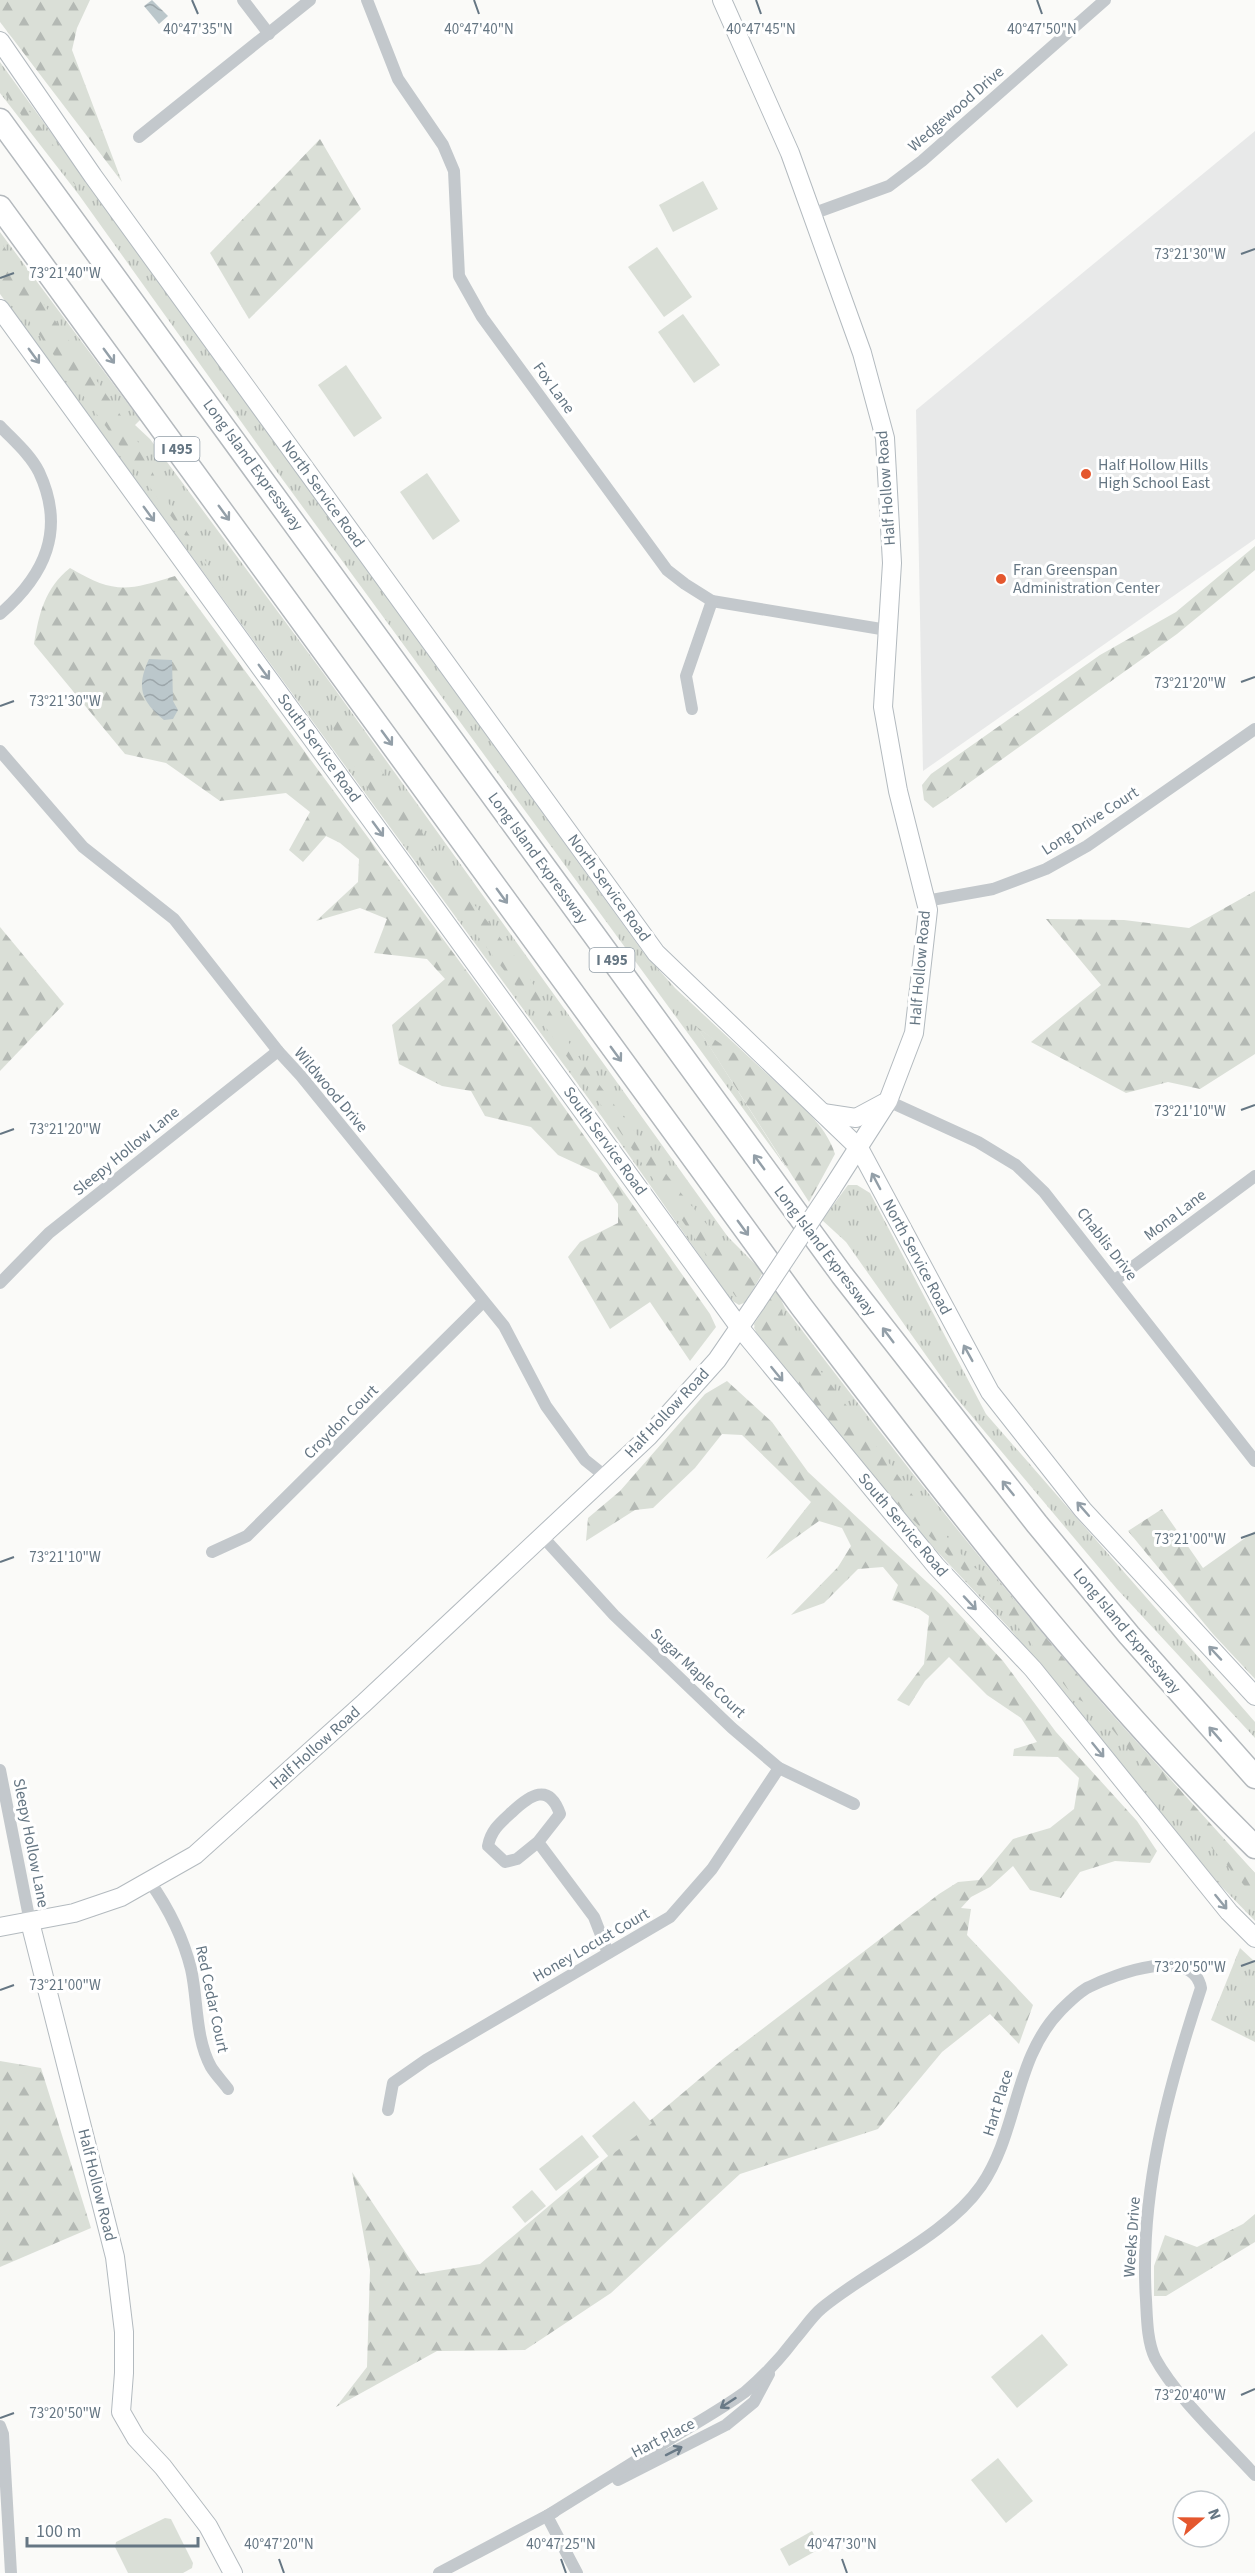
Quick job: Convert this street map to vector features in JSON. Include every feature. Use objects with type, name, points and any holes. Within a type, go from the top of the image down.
[{"type":"highway","name":"Long Island Expressway","points":[[0,120],[842,1275],[1037,1524],[1129,1635],[1255,1777]]},
{"type":"highway","name":"I 495","points":[[0,207],[808,1315],[911,1450],[1089,1669],[1183,1777],[1255,1847]]},
{"type":"main road","name":"Half Hollow Road","points":[[233,2573],[208,2526],[163,2468],[136,2438],[121,2412],[124,2332],[115,2257],[30,1922],[74,1913],[121,1897],[195,1855],[364,1703],[648,1437],[717,1360],[859,1148],[888,1101],[914,1033],[928,910],[898,791],[883,707],[886,630],[892,563],[885,438],[862,353],[812,214],[758,78],[722,0]]},
{"type":"main road","name":"North Service Road","points":[[0,41],[114,205],[656,953],[859,1148],[990,1392],[1083,1510],[1255,1696]]},
{"type":"main road","name":"South Service Road","points":[[0,309],[740,1328],[936,1566],[1033,1669],[1229,1912],[1255,1938]]},
{"type":"main road","points":[[822,1113],[856,1118],[870,1113],[888,1101]]},
{"type":"main road","points":[[0,1927],[30,1922]]},
{"type":"street","points":[[243,0],[269,34]]},
{"type":"street","points":[[139,138],[310,0]]},
{"type":"street","name":"Fox Lane","points":[[367,0],[398,79],[443,145],[454,171],[459,276],[482,317],[667,570],[712,600],[886,630]]},
{"type":"street","name":"Wedgewood Drive","points":[[812,214],[890,186],[922,161],[1105,0]]},
{"type":"street","points":[[0,426],[38,470],[48,500],[51,530],[45,558],[33,580],[0,614]]},
{"type":"street","points":[[692,709],[686,676],[712,600]]},
{"type":"street","name":"Long Drive Court","points":[[926,901],[993,889],[1046,869],[1087,846],[1255,729]]},
{"type":"street","name":"Wildwood Drive","points":[[0,751],[83,847],[174,919],[278,1051],[301,1076],[504,1326],[546,1406],[585,1460],[605,1476]]},
{"type":"street","name":"Sleepy Hollow Lane","points":[[0,1283],[50,1233],[278,1051]]},
{"type":"street","name":"Chablis Drive","points":[[888,1101],[978,1142],[1016,1165],[1044,1192],[1255,1461]]},
{"type":"street","name":"Mona Lane","points":[[1115,1280],[1255,1176]]},
{"type":"street","name":"Croydon Court","points":[[212,1552],[247,1536],[483,1302]]},
{"type":"street","name":"Sugar Maple Court","points":[[542,1536],[622,1623],[732,1728],[779,1768],[854,1804]]},
{"type":"street","name":"Honey Locust Court","points":[[388,2110],[393,2083],[426,2060],[608,1953],[639,1938],[670,1917],[712,1869],[779,1768]]},
{"type":"street","name":"Sleepy Hollow Lane","points":[[0,1770],[30,1922]]},
{"type":"street","points":[[538,1794],[547,1795],[556,1803],[561,1814],[538,1842],[517,1859],[505,1862],[488,1846],[490,1833],[527,1797],[538,1794]]},
{"type":"street","points":[[538,1842],[594,1917],[608,1953]]},
{"type":"street","name":"Red Cedar Court","points":[[150,1882],[169,1910],[181,1936],[191,1968],[202,2043],[211,2067],[228,2089]]},
{"type":"street","name":"Hart Place","points":[[438,2573],[726,2425],[754,2402],[773,2367],[820,2309],[948,2220],[980,2188],[997,2158],[1012,2122],[1028,2058],[1041,2032],[1062,2008],[1088,1987],[1139,1968],[1168,1965],[1193,1971]]},
{"type":"street","name":"Weeks Drive","points":[[1193,1971],[1199,1977],[1201,1988],[1178,2057],[1155,2161],[1145,2242],[1147,2328],[1154,2356],[1170,2380],[1255,2475]]},
{"type":"street","name":"Hart Place","points":[[547,2516],[734,2399],[773,2367]]},
{"type":"street","points":[[0,2426],[3,2434],[8,2573]]},
{"type":"street","points":[[547,2516],[577,2573]]},
{"type":"shaded area","name":"Half Hollow Hills High School East","points":[[1255,131],[1255,539],[923,771],[916,410]]},
{"type":"green space","points":[[0,0],[90,0],[77,28],[72,50],[122,182],[0,22]]},
{"type":"green space","points":[[0,62],[643,952],[675,988],[794,1099],[698,1028],[788,1170],[272,465],[79,195],[0,93]]},
{"type":"green space","points":[[0,70],[75,176],[76,186],[0,87]]},
{"type":"green space","points":[[320,139],[361,209],[249,319],[210,253]]},
{"type":"green space","points":[[703,181],[718,209],[673,232],[659,205]]},
{"type":"green space","points":[[0,232],[140,420],[135,425],[150,439],[324,674],[728,1237],[763,1272],[746,1302],[739,1305],[731,1300],[602,1117],[0,294]]},
{"type":"green space","points":[[0,241],[135,436],[164,496],[223,588],[0,281]]},
{"type":"green space","points":[[657,247],[692,297],[664,317],[628,267]]},
{"type":"green space","points":[[683,314],[720,365],[694,383],[658,332]]},
{"type":"green space","points":[[346,365],[382,418],[354,437],[318,385]]},
{"type":"green space","points":[[427,473],[460,521],[433,540],[400,492]]},
{"type":"green space","points":[[1255,546],[1255,570],[1177,634],[933,808],[924,800],[922,785],[931,774],[1100,655],[1176,612]]},
{"type":"green space","points":[[70,568],[98,582],[121,587],[145,585],[175,576],[491,1004],[710,1314],[716,1327],[690,1361],[650,1302],[610,1329],[568,1257],[580,1242],[618,1223],[618,1204],[597,1173],[558,1155],[531,1127],[485,1116],[471,1091],[442,1086],[399,1064],[392,1025],[445,979],[427,959],[374,953],[387,919],[360,908],[316,921],[358,882],[359,859],[340,843],[326,836],[303,862],[289,850],[310,812],[286,793],[220,801],[166,763],[125,754],[34,644],[44,602],[61,576]]},
{"type":"green space","points":[[339,706],[444,866],[520,963],[574,1051],[676,1187],[737,1261],[763,1272],[753,1288],[736,1297],[510,978],[389,819],[346,752],[328,718]]},
{"type":"green space","points":[[1255,891],[1255,1054],[1200,1089],[1168,1082],[1126,1093],[1031,1042],[1101,985],[1046,919],[1124,920],[1189,928]]},
{"type":"green space","points":[[0,927],[64,1004],[0,1071]]},
{"type":"green space","points":[[697,1027],[776,1083],[796,1100],[827,1136],[835,1154],[809,1202]]},
{"type":"green space","points":[[848,1185],[857,1185],[870,1193],[986,1414],[1255,1722],[1255,1738],[1117,1589],[954,1395],[846,1242],[822,1220]]},
{"type":"green space","points":[[776,1289],[785,1308],[897,1454],[1012,1597],[1131,1737],[1255,1873],[1255,1921],[1218,1883],[1010,1629],[857,1466],[754,1328]]},
{"type":"green space","points":[[774,1293],[796,1345],[824,1375],[914,1497],[971,1566],[995,1578],[1107,1709],[1255,1873],[1255,1898],[1095,1708],[1074,1697],[1014,1622],[861,1467],[757,1336],[754,1324]]},
{"type":"green space","points":[[727,1381],[772,1422],[808,1472],[941,1595],[1003,1661],[1056,1732],[1137,1821],[1157,1851],[1150,1863],[1115,1861],[1080,1872],[1061,1898],[1030,1890],[1013,1866],[990,1887],[971,1897],[961,1908],[971,1909],[967,1935],[1033,2005],[1019,2044],[990,2014],[942,2052],[878,2129],[740,2174],[611,2293],[525,2350],[437,2351],[336,2407],[367,2367],[370,2270],[352,2172],[420,2274],[480,2264],[723,2059],[939,1894],[958,1882],[979,1880],[1013,1839],[1050,1828],[1074,1809],[1079,1778],[1058,1757],[1013,1756],[1014,1749],[1037,1742],[1021,1718],[987,1695],[949,1657],[925,1681],[909,1706],[897,1700],[924,1664],[929,1616],[919,1609],[892,1600],[898,1585],[883,1567],[858,1569],[824,1603],[791,1615],[838,1567],[851,1546],[842,1528],[819,1521],[766,1559],[811,1502],[742,1435],[722,1434],[695,1468],[653,1508],[635,1510],[586,1541],[588,1518],[620,1491],[705,1394]]},
{"type":"green space","points":[[1162,1509],[1203,1568],[1255,1531],[1255,1679],[1213,1634],[1128,1531]]},
{"type":"green space","points":[[1240,1948],[1255,1962],[1255,2042],[1211,2020]]},
{"type":"green space","points":[[0,2061],[41,2068],[91,2228],[0,2267]]},
{"type":"green space","points":[[634,2101],[652,2123],[609,2157],[592,2136]]},
{"type":"green space","points":[[582,2135],[599,2157],[556,2191],[539,2169]]},
{"type":"green space","points":[[532,2190],[546,2206],[525,2223],[512,2207]]},
{"type":"green space","points":[[1255,2214],[1255,2242],[1166,2296],[1154,2296],[1154,2266],[1165,2235],[1197,2247],[1243,2224]]},
{"type":"green space","points":[[1042,2334],[1068,2365],[1017,2408],[991,2377]]},
{"type":"green space","points":[[998,2458],[1033,2501],[1006,2523],[971,2480]]},
{"type":"green space","points":[[165,2518],[171,2519],[193,2563],[192,2568],[183,2573],[128,2573],[115,2547],[116,2542]]},
{"type":"green space","points":[[812,2531],[821,2548],[789,2566],[780,2549]]},
{"type":"water","points":[[152,0],[168,16],[159,24],[144,6]]},
{"type":"water","points":[[149,659],[172,660],[173,701],[178,710],[173,719],[164,720],[150,706],[143,693],[143,678]]},
{"type":"place","name":"Half Hollow Hills High School East","points":[[1086,474]]},
{"type":"place","name":"Fran Greenspan Administration Center","points":[[1001,579]]}]
